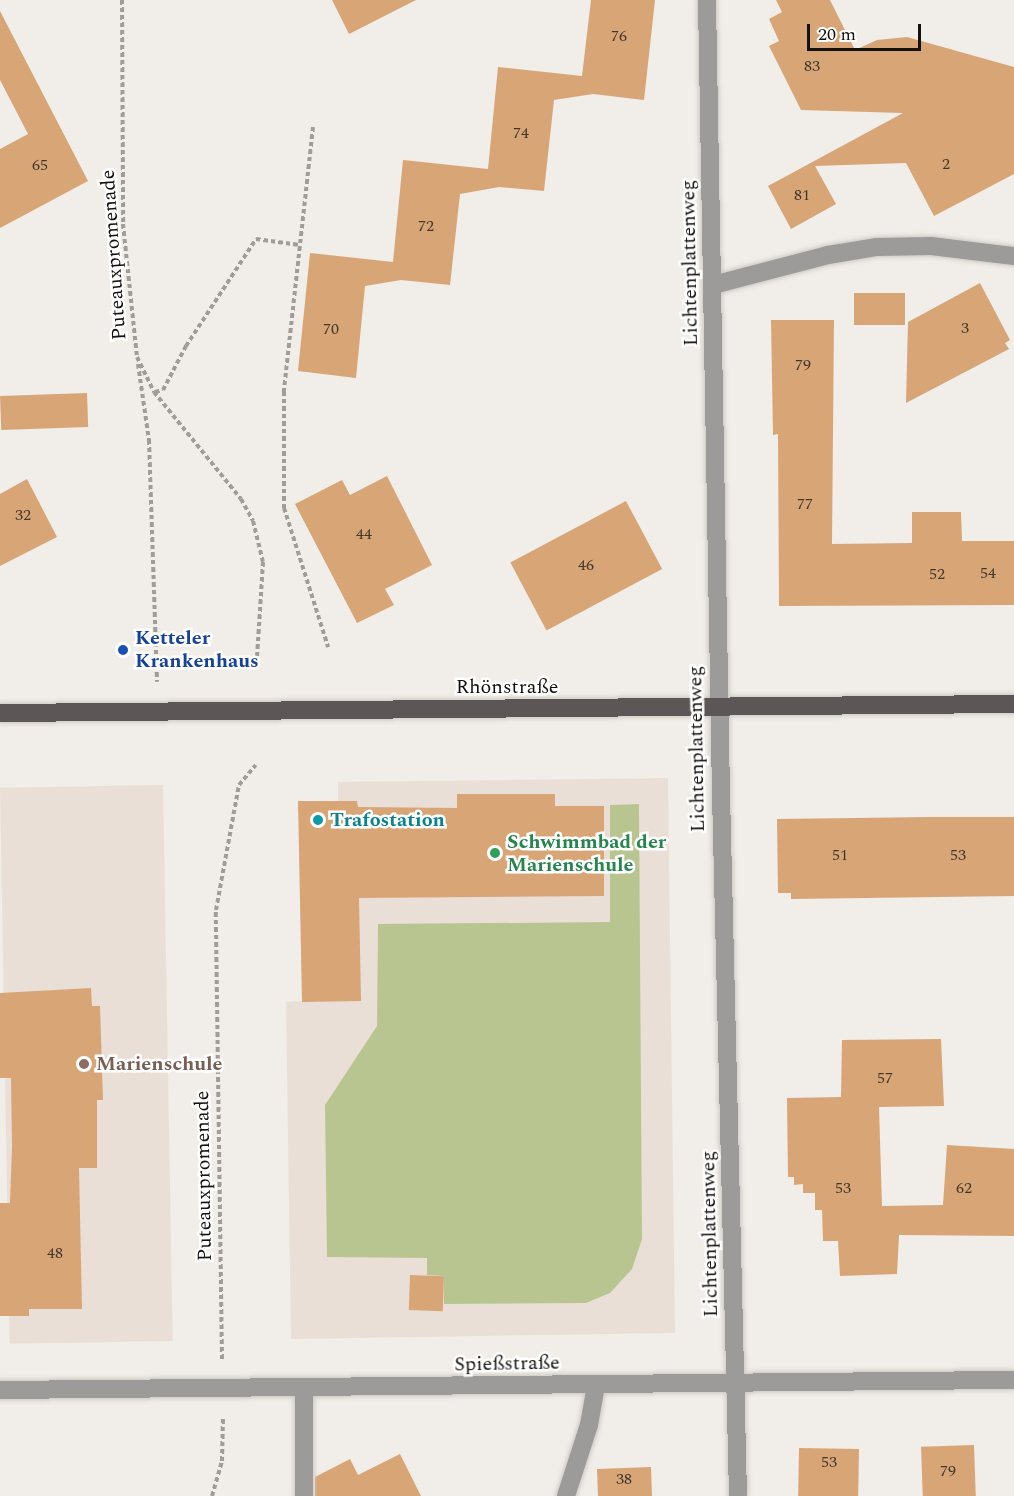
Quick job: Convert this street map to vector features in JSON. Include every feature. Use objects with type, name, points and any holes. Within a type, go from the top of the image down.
[{"type":"main road","name":"Rhönstraße","points":[[0,713],[1014,705]]},
{"type":"street","name":"Lichtenplattenweg","points":[[707,0],[719,709],[738,1496]]},
{"type":"street","points":[[713,285],[828,255],[877,247],[931,246],[1014,256]]},
{"type":"street","name":"Spießstraße","points":[[0,1390],[223,1390],[1014,1380]]},
{"type":"street","points":[[566,1496],[589,1425],[596,1386]]},
{"type":"street","points":[[304,1389],[304,1496]]},
{"type":"path","name":"Puteauxpromenade","points":[[122,0],[123,224],[137,357],[154,392],[241,499],[253,521],[263,562],[257,657]]},
{"type":"path","points":[[313,127],[284,392],[284,508],[328,647]]},
{"type":"path","points":[[154,392],[163,390],[186,346],[256,239],[300,245]]},
{"type":"path","points":[[137,357],[149,440],[154,514],[158,710]]},
{"type":"path","name":"Puteauxpromenade","points":[[212,1496],[222,1461],[223,1390],[216,910],[239,785],[256,765]]},
{"type":"shaded area","points":[[668,778],[675,1333],[291,1339],[286,1002],[302,1001],[299,840],[338,839],[338,782]]},
{"type":"shaded area","name":"Marienschule","points":[[163,785],[173,1341],[10,1344],[0,788]]},
{"type":"green space","points":[[639,804],[642,1239],[632,1269],[610,1293],[586,1303],[444,1304],[444,1276],[427,1275],[427,1258],[327,1257],[325,1105],[377,1026],[378,924],[610,922],[610,805]]},
{"type":"building","points":[[332,0],[416,0],[349,34]]},
{"type":"building","points":[[591,0],[655,0],[644,100],[593,94],[554,100],[544,191],[499,187],[460,194],[450,285],[401,280],[365,286],[356,378],[298,371],[310,253],[393,262],[403,160],[488,169],[498,67],[582,76]]},
{"type":"building","points":[[776,0],[830,0],[855,50],[877,40],[907,37],[1014,67],[1014,174],[934,216],[906,163],[815,166],[836,204],[791,229],[768,186],[903,113],[801,110],[769,46],[779,41],[769,19],[782,12]]},
{"type":"building","points":[[0,11],[88,181],[0,228],[0,149],[28,134],[0,80]]},
{"type":"building","points":[[980,283],[1010,340],[1005,343],[1009,349],[906,403],[908,322]]},
{"type":"building","points":[[854,293],[905,293],[905,325],[854,325]]},
{"type":"building","points":[[771,320],[834,320],[832,544],[912,543],[912,512],[961,512],[962,541],[1014,541],[1014,605],[779,606],[778,434],[773,435]]},
{"type":"building","points":[[87,393],[88,427],[1,430],[0,396]]},
{"type":"building","points":[[387,476],[432,565],[385,589],[394,605],[357,623],[295,504],[342,480],[350,495]]},
{"type":"building","points":[[27,479],[57,537],[0,566],[0,494]]},
{"type":"building","points":[[626,501],[662,569],[546,630],[510,563]]},
{"type":"building","points":[[457,794],[555,794],[555,806],[604,806],[604,896],[359,898],[361,1001],[302,1002],[298,801],[357,801],[358,807],[457,808]]},
{"type":"building","points":[[1014,817],[1014,896],[791,899],[791,893],[778,893],[777,819]]},
{"type":"building","points":[[91,988],[92,1006],[100,1006],[103,1100],[97,1100],[97,1168],[79,1168],[82,1309],[29,1309],[29,1316],[0,1316],[0,1203],[10,1203],[12,1147],[11,1078],[0,1078],[0,993]]},
{"type":"building","points":[[941,1039],[944,1106],[879,1107],[882,1206],[943,1205],[947,1145],[1014,1149],[1014,1236],[899,1235],[897,1274],[840,1276],[838,1241],[823,1241],[822,1210],[815,1210],[815,1193],[803,1193],[803,1184],[794,1185],[794,1177],[788,1177],[787,1098],[841,1097],[842,1040]]},
{"type":"building","points":[[410,1275],[444,1276],[443,1311],[409,1310]]},
{"type":"building","points":[[974,1445],[976,1496],[923,1496],[921,1447]]},
{"type":"building","points":[[799,1448],[859,1449],[858,1496],[798,1496]]},
{"type":"building","points":[[400,1454],[421,1496],[315,1496],[315,1477],[350,1459],[358,1475]]},
{"type":"building","points":[[651,1467],[652,1496],[598,1496],[597,1469]]},
{"type":"place","name":"Ketteler Krankenhaus","points":[[123,650]]},
{"type":"place","name":"Trafostation","points":[[318,820]]},
{"type":"place","name":"Schwimmbad der Marienschule","points":[[495,853]]},
{"type":"place","name":"Marienschule","points":[[84,1064]]}]
